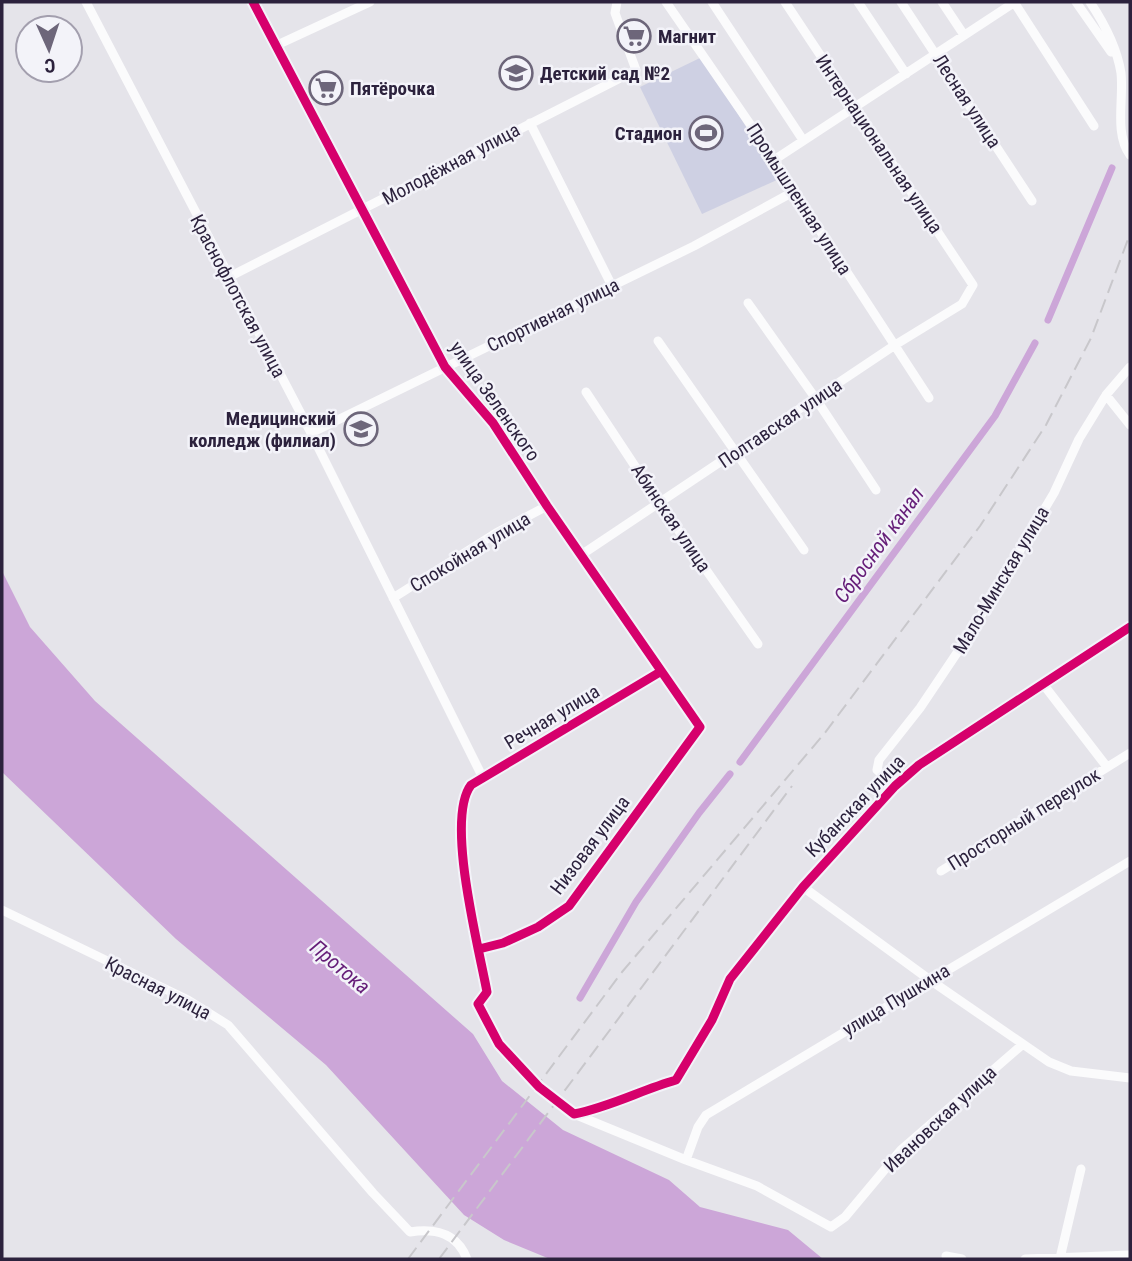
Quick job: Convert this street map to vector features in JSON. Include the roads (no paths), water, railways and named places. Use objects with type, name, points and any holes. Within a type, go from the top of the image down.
[{"type":"street","name":"Краснофлотская улица","points":[[86,2],[311,433],[484,778]]},
{"type":"street","name":"улица Зеленского","points":[[253,2],[445,367],[494,423],[547,506],[700,727]]},
{"type":"street","points":[[275,46],[370,2]]},
{"type":"street","name":"Молодёжная улица","points":[[229,277],[636,70],[617,21],[617,2]]},
{"type":"street","points":[[617,2],[626,2]]},
{"type":"street","name":"Промышленная улица","points":[[666,2],[774,160],[929,398]]},
{"type":"street","points":[[712,2],[803,140]]},
{"type":"street","name":"Интернациональная улица","points":[[785,2],[974,285]]},
{"type":"street","points":[[858,2],[906,74]]},
{"type":"street","name":"Лесная улица","points":[[901,2],[1032,201]]},
{"type":"street","points":[[942,2],[964,36]]},
{"type":"street","points":[[774,160],[1014,2],[1094,126]]},
{"type":"street","points":[[1076,2],[1116,59]]},
{"type":"street","points":[[1090,2],[1105,24],[1121,71],[1123,135],[1130,155]]},
{"type":"street","points":[[1095,31],[1103,33],[1105,24]]},
{"type":"street","points":[[530,123],[612,286]]},
{"type":"street","name":"Спортивная улица","points":[[311,433],[612,286],[793,192]]},
{"type":"street","name":"Полтавская улица","points":[[582,555],[895,345],[962,304],[974,285]]},
{"type":"street","points":[[748,303],[876,490]]},
{"type":"street","points":[[658,341],[804,550]]},
{"type":"street","name":"Мало-Минская улица","points":[[895,786],[877,769],[879,760],[920,708],[973,629],[1055,493],[1079,439],[1106,395],[1130,367]]},
{"type":"street","name":"Абинская улица","points":[[586,391],[660,504],[758,644]]},
{"type":"street","points":[[1106,395],[1130,425]]},
{"type":"street","name":"Спокойная улица","points":[[393,598],[496,533],[547,506]]},
{"type":"street","name":"Кубанская улица","points":[[574,1114],[604,1108],[642,1090],[676,1080],[712,1020],[730,979],[803,887],[895,786],[919,765],[1130,627]]},
{"type":"street","name":"Речная улица","points":[[479,949],[462,851],[465,793],[471,785],[660,672]]},
{"type":"street","name":"Просторный переулок","points":[[1043,684],[1107,767]]},
{"type":"street","name":"Низовая улица","points":[[479,949],[503,943],[538,928],[569,906],[700,727]]},
{"type":"street","name":"Просторный переулок","points":[[941,871],[1130,753]]},
{"type":"street","name":"улица Пушкина","points":[[686,1160],[698,1127],[706,1115],[1130,861]]},
{"type":"street","points":[[803,887],[1049,1062],[1071,1070],[1130,1078]]},
{"type":"street","name":"Красная улица","points":[[2,910],[188,1000],[228,1025],[410,1232],[438,1230],[460,1245],[466,1256]]},
{"type":"street","points":[[479,949],[487,992],[478,1004],[499,1044],[540,1087],[574,1114],[686,1160]]},
{"type":"street","name":"Ивановская улица","points":[[686,1160],[757,1186],[831,1227],[845,1217],[901,1150],[1023,1044]]},
{"type":"street","points":[[1060,1258],[1081,1169]]},
{"type":"street","points":[[1025,1259],[1130,1255]]},
{"type":"street","points":[[946,1256],[962,1259]]},
{"type":"water","name":"Протока","points":[[2,571],[30,627],[95,701],[473,1034],[502,1081],[563,1130],[669,1180],[700,1207],[788,1230],[823,1259],[550,1259],[504,1240],[464,1215],[326,1065],[176,939],[2,772]]},
{"type":"waterway","name":"Сбросной канал","points":[[1048,320],[1112,168]]},
{"type":"waterway","name":"Сбросной канал","points":[[740,762],[995,416],[1035,343]]},
{"type":"waterway","name":"Сбросной канал","points":[[580,998],[636,902],[730,774]]},
{"type":"railway","points":[[408,1259],[622,972],[824,734],[980,526],[1046,425],[1091,338],[1130,234]]},
{"type":"railway","points":[[439,1259],[792,786]]},
{"type":"place","name":"Магнит","points":[[634,36]]},
{"type":"place","name":"Детский сад №2","points":[[516,73]]},
{"type":"place","name":"Пятёрочка","points":[[326,88]]},
{"type":"place","name":"Стадион","points":[[706,133]]},
{"type":"place","name":"Медицинский колледж (филиал)","points":[[361,429]]}]
